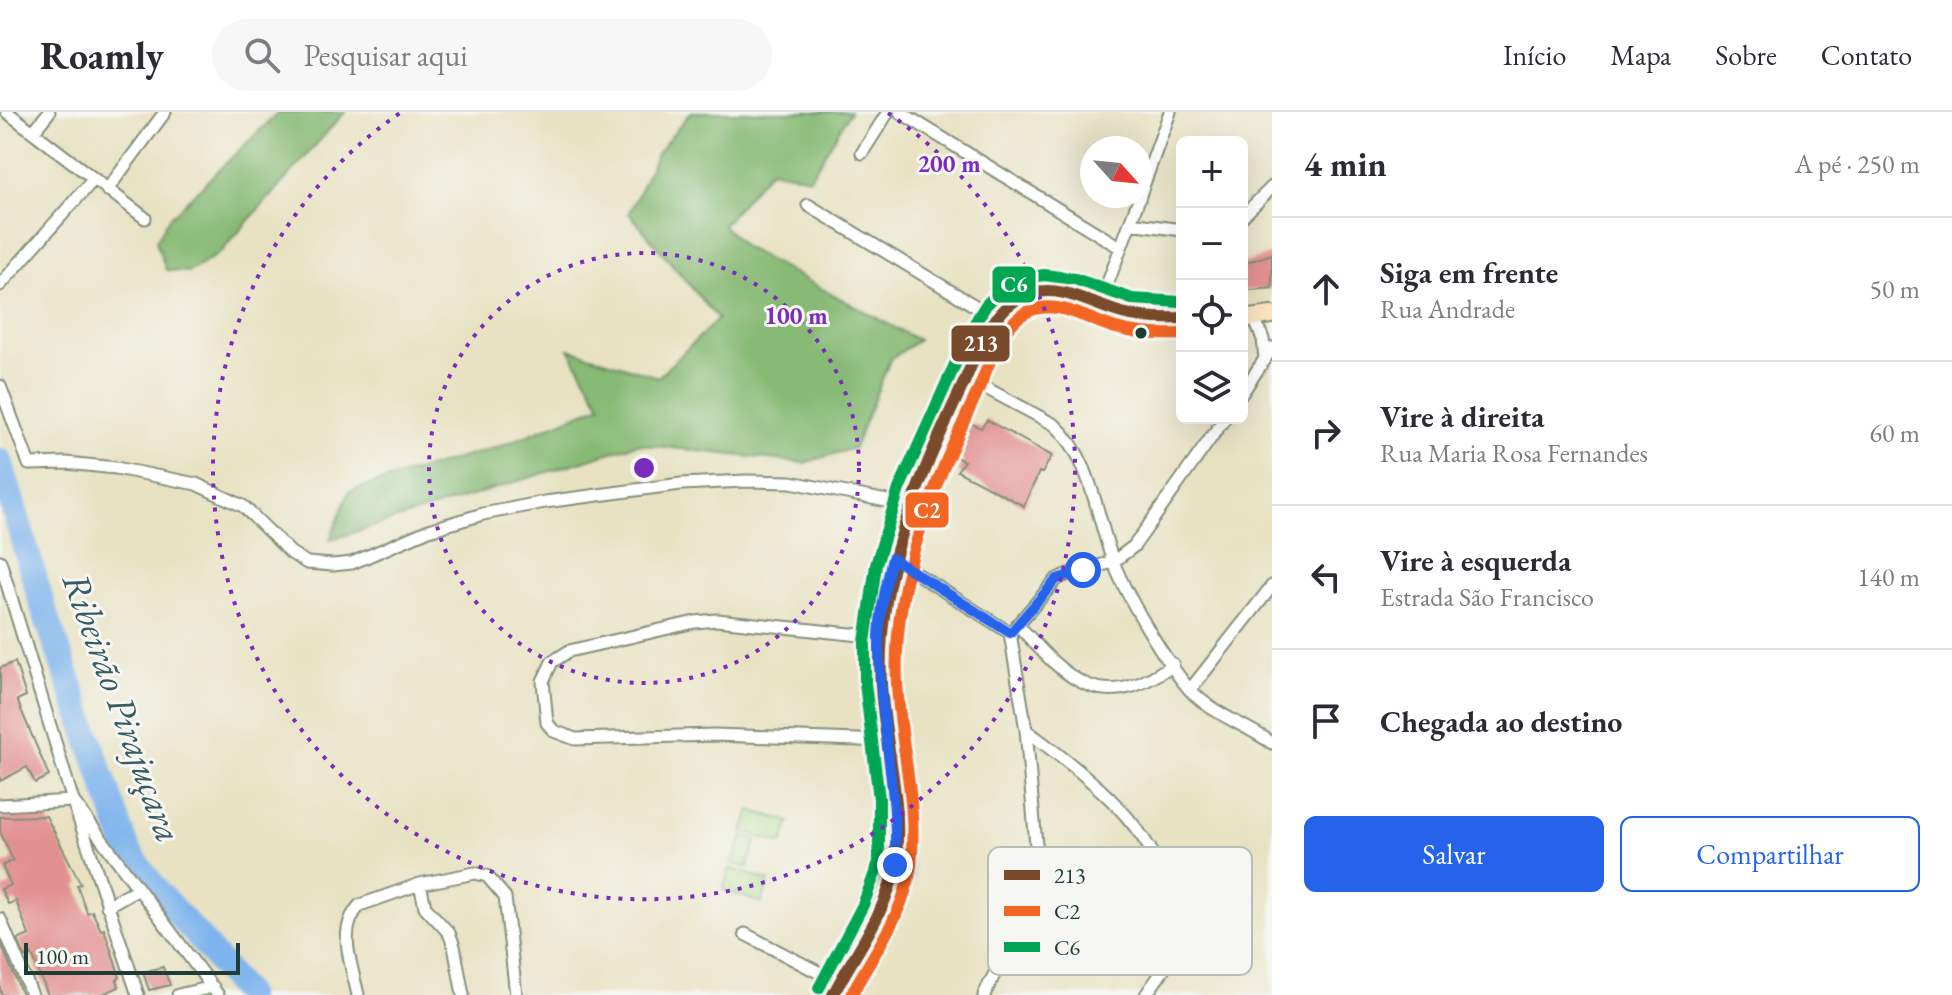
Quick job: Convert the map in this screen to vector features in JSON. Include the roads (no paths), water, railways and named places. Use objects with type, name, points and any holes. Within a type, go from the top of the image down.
[{"type":"main road","points":[[836,989],[888,887],[895,865],[895,811],[886,741],[879,637],[892,558],[944,426],[995,318],[1017,298],[1054,290],[1124,314],[1176,318]]},
{"type":"main road","points":[[1248,318],[1272,315]]},
{"type":"street","points":[[0,118],[6,112],[145,218]]},
{"type":"street","points":[[33,132],[49,112]]},
{"type":"street","points":[[107,190],[165,112]]},
{"type":"street","points":[[862,153],[888,112]]},
{"type":"street","points":[[900,112],[1121,248]]},
{"type":"street","points":[[1152,162],[1170,112]]},
{"type":"street","points":[[0,285],[93,180]]},
{"type":"street","points":[[1248,211],[1272,187]]},
{"type":"street","points":[[808,205],[995,318]]},
{"type":"street","points":[[1100,304],[1135,208]]},
{"type":"street","points":[[1130,223],[1176,229]]},
{"type":"street","points":[[1248,318],[1263,339],[1265,360]]},
{"type":"street","points":[[1248,384],[1272,348]]},
{"type":"street","points":[[967,378],[1055,425],[1067,436],[1082,462],[1113,562],[1143,620],[1190,690],[1224,715],[1272,743]]},
{"type":"street","points":[[0,386],[29,464],[66,463],[116,468],[196,484],[243,506],[291,553],[307,563],[352,563],[429,530],[483,514],[681,484],[791,482],[912,506]]},
{"type":"street","points":[[1036,847],[1014,630],[1057,579],[1113,562],[1134,546],[1221,424]]},
{"type":"street","points":[[892,558],[1014,630],[1064,673],[1083,685],[1120,691],[1152,679],[1173,664]]},
{"type":"street","points":[[0,561],[73,801],[138,995]]},
{"type":"street","points":[[1190,690],[1270,593]]},
{"type":"street","points":[[879,637],[740,621],[695,622],[569,651],[552,662],[543,681],[547,723],[554,731],[575,739],[714,735],[886,741]]},
{"type":"street","points":[[1026,730],[1098,786],[1127,815],[1150,847]]},
{"type":"street","points":[[0,805],[73,801]]},
{"type":"street","points":[[73,801],[215,991]]},
{"type":"street","points":[[358,995],[346,936],[349,919],[360,905],[420,884],[475,873],[487,876],[505,897],[516,995]]},
{"type":"street","points":[[420,884],[425,907],[449,933],[463,995]]},
{"type":"street","points":[[107,906],[137,889]]},
{"type":"street","points":[[0,919],[32,995]]},
{"type":"street","points":[[745,934],[836,989]]},
{"type":"street","points":[[984,995],[994,975]]},
{"type":"street","points":[[1146,995],[1159,975]]},
{"type":"street","points":[[178,995],[215,991]]},
{"type":"waterway","name":"Ribeirão Pirajuçara","points":[[0,461],[42,604],[128,851],[159,894],[246,995]]}]
